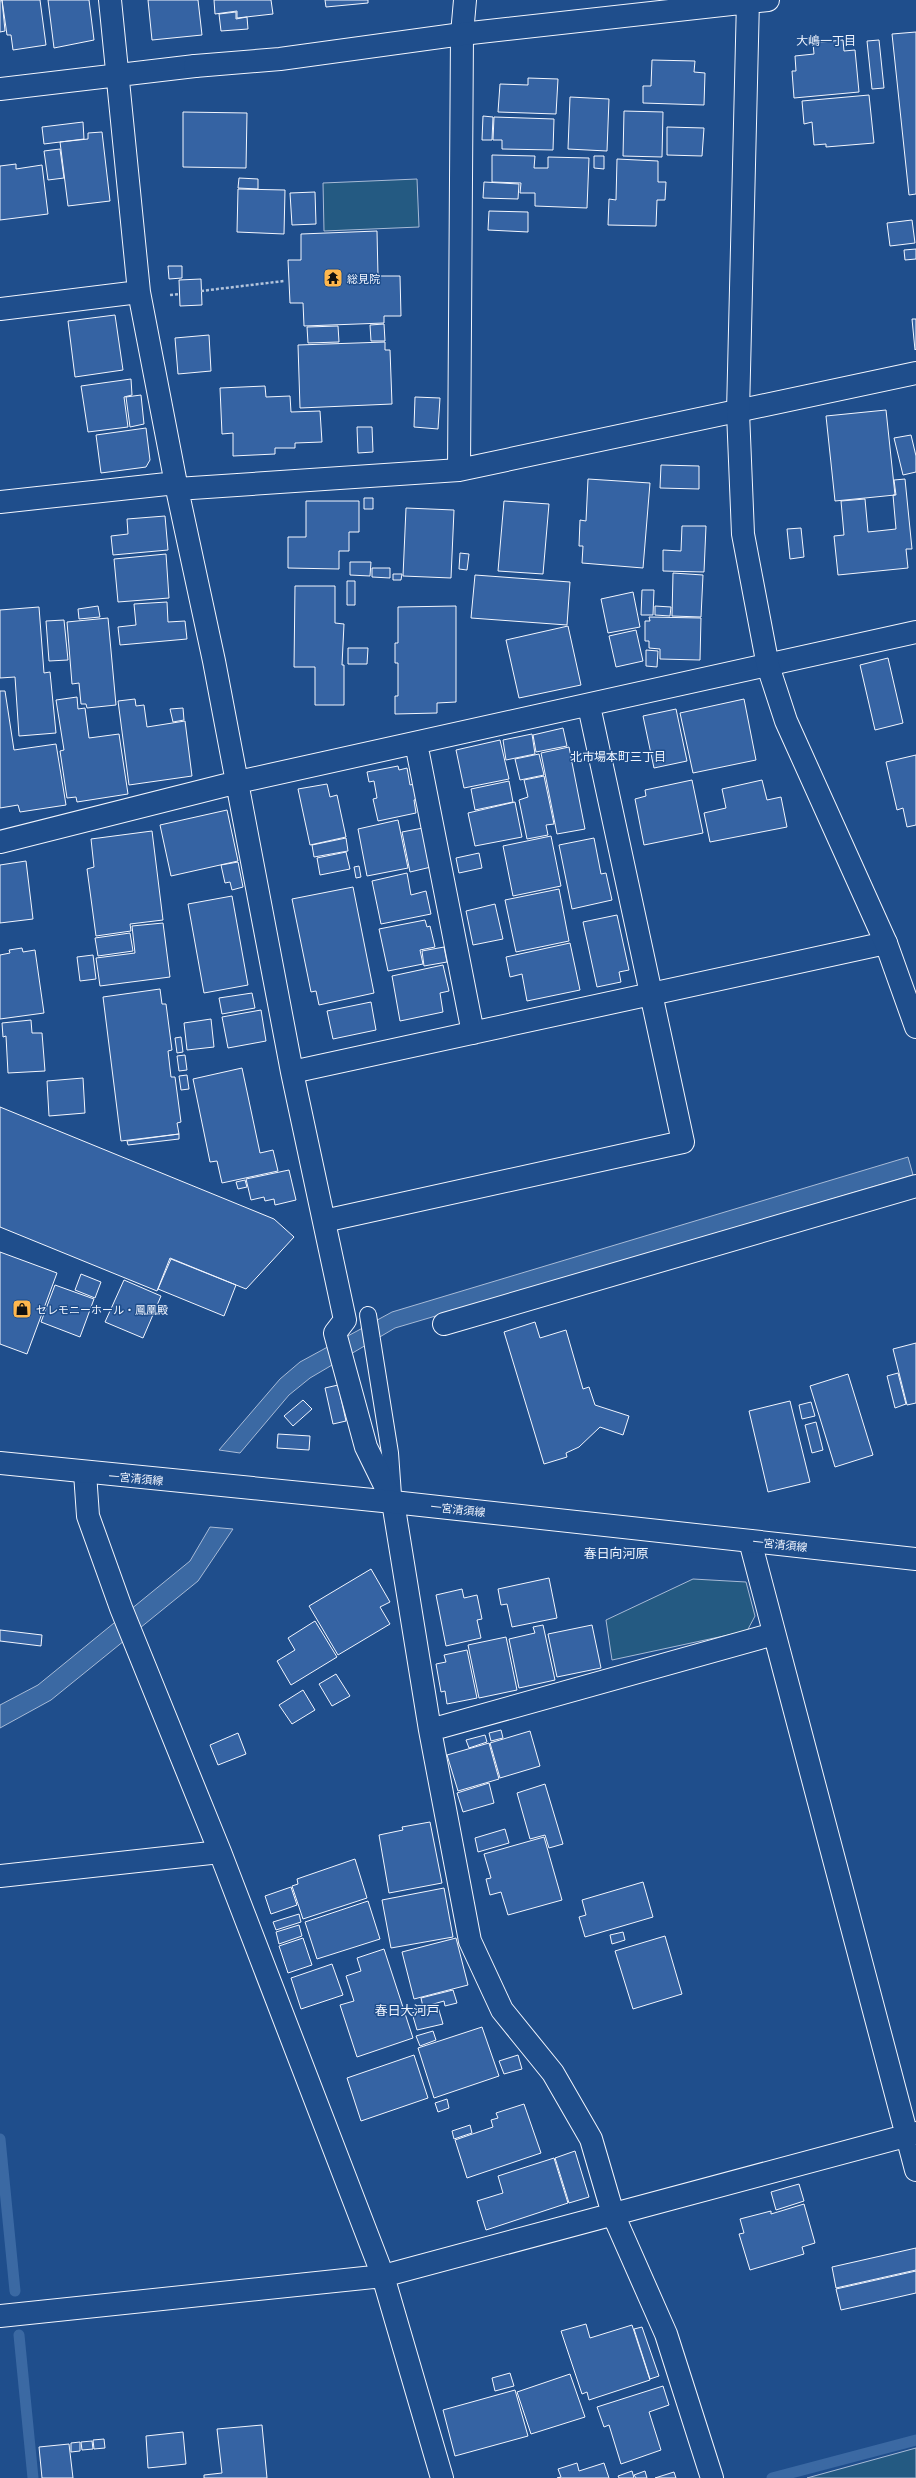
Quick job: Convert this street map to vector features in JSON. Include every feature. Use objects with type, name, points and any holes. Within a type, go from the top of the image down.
[{"type":"street","points":[[110,0],[138,292],[176,486],[238,782],[292,1072],[345,1320],[335,1333],[366,1448],[393,1502],[430,1730],[470,1941],[502,2010],[552,2073],[591,2139],[613,2214],[666,2334],[712,2478]]},
{"type":"street","points":[[459,470],[462,34],[465,0]]},
{"type":"street","points":[[0,89],[116,74],[280,59],[462,34],[754,1],[738,412],[743,534],[768,666],[786,722],[886,943],[916,1027]]},
{"type":"street","points":[[0,309],[138,292]]},
{"type":"street","points":[[0,502],[176,486],[459,470],[916,373]]},
{"type":"street","points":[[0,842],[238,782],[589,706],[916,632]]},
{"type":"street","points":[[324,1221],[683,1142],[589,706]]},
{"type":"street","points":[[416,743],[473,1033]]},
{"type":"street","points":[[292,1072],[886,943]]},
{"type":"street","points":[[444,1324],[916,1186]]},
{"type":"street","name":"一宮清須線","points":[[0,1463],[85,1473],[393,1502],[916,1559]]},
{"type":"street","points":[[85,1473],[88,1516],[121,1608],[220,1852],[383,2276],[442,2478]]},
{"type":"street","points":[[750,1541],[774,1634],[911,2134],[916,2170]]},
{"type":"street","points":[[430,1730],[774,1634]]},
{"type":"street","points":[[0,1876],[220,1852]]},
{"type":"street","points":[[0,2316],[383,2276],[911,2134]]},
{"type":"lane","points":[[368,1315],[390,1453],[393,1502]]},
{"type":"path","points":[[201,291],[284,281]]},
{"type":"shaded area","points":[[417,179],[419,227],[324,231],[323,183]]},
{"type":"shaded area","points":[[908,1157],[913,1175],[395,1328],[310,1378],[289,1395],[240,1453],[219,1450],[280,1379],[300,1362],[392,1312]]},
{"type":"shaded area","points":[[210,1527],[233,1529],[198,1581],[51,1700],[0,1728],[0,1705],[38,1685],[190,1561]]},
{"type":"shaded area","points":[[693,1579],[746,1582],[755,1616],[747,1631],[612,1660],[606,1620]]},
{"type":"shaded area","points":[[916,2448],[916,2478],[807,2478]]},
{"type":"building","points":[[2,0],[5,31],[0,32],[0,1]]},
{"type":"building","points":[[2,0],[40,0],[46,45],[13,50],[11,35],[7,35]]},
{"type":"building","points":[[48,0],[89,0],[94,40],[54,48]]},
{"type":"building","points":[[148,0],[198,0],[202,35],[152,40]]},
{"type":"building","points":[[214,0],[271,0],[273,14],[237,18],[237,11],[215,14]]},
{"type":"building","points":[[325,0],[368,0],[368,3],[326,7]]},
{"type":"building","points":[[236,12],[236,19],[247,17],[248,29],[221,31],[219,14]]},
{"type":"building","points":[[916,32],[916,194],[909,195],[892,34]]},
{"type":"building","points":[[843,40],[844,51],[855,50],[859,92],[794,98],[792,71],[796,71],[795,56],[814,54],[813,43]]},
{"type":"building","points":[[879,40],[884,88],[872,89],[867,41]]},
{"type":"building","points":[[652,60],[695,61],[694,72],[705,73],[704,105],[643,103],[643,86],[651,86]]},
{"type":"building","points":[[528,78],[558,79],[556,114],[498,112],[500,84],[528,85]]},
{"type":"building","points":[[869,95],[874,143],[826,147],[826,144],[814,145],[812,122],[804,124],[802,101]]},
{"type":"building","points":[[570,97],[609,99],[607,151],[568,149]]},
{"type":"building","points":[[624,111],[663,112],[662,157],[623,156]]},
{"type":"building","points":[[183,112],[247,113],[246,168],[183,167]]},
{"type":"building","points":[[483,116],[493,117],[492,140],[482,140]]},
{"type":"building","points":[[494,117],[554,119],[553,150],[502,149],[502,140],[493,140]]},
{"type":"building","points":[[83,122],[84,139],[44,144],[42,127]]},
{"type":"building","points":[[667,127],[704,128],[702,156],[667,155]]},
{"type":"building","points":[[102,132],[110,201],[68,206],[60,142],[88,139],[88,133]]},
{"type":"building","points":[[60,149],[64,178],[48,180],[44,151]]},
{"type":"building","points":[[492,155],[535,156],[534,168],[548,168],[548,157],[589,158],[587,208],[535,206],[535,193],[520,193],[521,183],[492,182]]},
{"type":"building","points":[[594,156],[604,156],[604,169],[594,168]]},
{"type":"building","points":[[617,159],[658,161],[658,182],[666,182],[665,200],[657,200],[656,226],[608,225],[609,199],[616,200]]},
{"type":"building","points":[[16,164],[16,169],[42,165],[48,214],[0,220],[0,166]]},
{"type":"building","points":[[239,178],[258,179],[258,189],[238,188]]},
{"type":"building","points":[[484,182],[519,184],[518,199],[483,198]]},
{"type":"building","points":[[238,189],[285,190],[284,234],[237,232]]},
{"type":"building","points":[[315,192],[316,224],[292,225],[290,193]]},
{"type":"building","points":[[489,211],[528,212],[528,232],[488,230]]},
{"type":"building","points":[[912,220],[915,243],[890,246],[887,223]]},
{"type":"building","points":[[377,231],[378,276],[400,276],[401,316],[384,316],[384,323],[304,326],[303,303],[290,303],[288,260],[301,260],[301,234]]},
{"type":"building","points":[[916,249],[916,259],[905,260],[904,250]]},
{"type":"building","points":[[168,266],[182,266],[182,278],[169,279]]},
{"type":"building","points":[[201,279],[202,305],[180,306],[179,280]]},
{"type":"building","points":[[115,315],[123,370],[75,377],[68,321]]},
{"type":"building","points":[[912,319],[916,319],[915,350]]},
{"type":"building","points":[[384,324],[385,341],[371,341],[370,325]]},
{"type":"building","points":[[338,326],[339,342],[308,343],[307,327]]},
{"type":"building","points":[[209,335],[211,371],[178,374],[175,338]]},
{"type":"building","points":[[385,342],[385,350],[390,350],[392,404],[300,408],[298,345]]},
{"type":"building","points":[[131,379],[132,395],[124,397],[128,427],[88,432],[81,386]]},
{"type":"building","points":[[265,386],[266,397],[290,396],[291,412],[320,411],[322,442],[295,443],[295,448],[275,448],[275,454],[233,456],[233,433],[222,434],[220,388]]},
{"type":"building","points":[[141,395],[144,424],[130,427],[126,397]]},
{"type":"building","points":[[415,397],[440,398],[438,429],[414,427]]},
{"type":"building","points":[[886,410],[895,495],[835,501],[826,416]]},
{"type":"building","points":[[357,427],[372,427],[373,452],[358,453]]},
{"type":"building","points":[[146,428],[150,460],[146,467],[101,473],[96,435]]},
{"type":"building","points":[[911,435],[916,456],[916,472],[903,475],[894,438]]},
{"type":"building","points":[[661,465],[699,466],[699,489],[660,488]]},
{"type":"building","points":[[588,479],[650,483],[643,568],[582,563],[583,546],[579,546],[580,520],[586,521]]},
{"type":"building","points":[[905,479],[912,549],[906,549],[908,568],[838,575],[834,536],[844,535],[841,501],[865,499],[868,532],[896,529],[893,495],[896,495],[894,480]]},
{"type":"building","points":[[364,498],[373,498],[373,509],[364,509]]},
{"type":"building","points":[[306,501],[359,501],[359,532],[349,532],[349,551],[339,551],[339,569],[288,568],[288,537],[306,537]]},
{"type":"building","points":[[504,501],[549,504],[543,574],[498,571]]},
{"type":"building","points":[[406,508],[454,510],[451,578],[403,576]]},
{"type":"building","points":[[165,516],[168,550],[113,555],[111,536],[128,534],[127,519]]},
{"type":"building","points":[[682,526],[706,526],[704,572],[663,571],[663,550],[681,551]]},
{"type":"building","points":[[801,528],[804,557],[790,559],[787,529]]},
{"type":"building","points":[[460,553],[469,554],[467,570],[459,569]]},
{"type":"building","points":[[166,554],[169,598],[118,602],[114,559]]},
{"type":"building","points":[[350,562],[371,562],[370,576],[350,575]]},
{"type":"building","points":[[372,568],[390,568],[390,578],[372,577]]},
{"type":"building","points":[[673,573],[703,575],[701,617],[672,616]]},
{"type":"building","points":[[393,574],[402,574],[401,580],[393,580]]},
{"type":"building","points":[[475,575],[570,582],[567,625],[471,618]]},
{"type":"building","points":[[347,581],[355,581],[355,605],[347,605]]},
{"type":"building","points":[[295,586],[335,586],[335,623],[344,624],[342,665],[344,665],[344,705],[315,705],[315,667],[294,667]]},
{"type":"building","points":[[642,590],[654,590],[653,615],[641,615]]},
{"type":"building","points":[[633,592],[640,627],[608,633],[601,599]]},
{"type":"building","points":[[167,602],[168,622],[185,621],[187,639],[120,645],[118,627],[136,625],[134,604]]},
{"type":"building","points":[[98,606],[100,617],[79,619],[78,609]]},
{"type":"building","points":[[456,606],[456,702],[437,703],[437,713],[395,714],[395,696],[398,696],[398,663],[395,663],[395,643],[398,643],[398,607]]},
{"type":"building","points":[[655,606],[671,607],[670,616],[655,615]]},
{"type":"building","points":[[39,607],[44,673],[50,672],[56,733],[19,736],[15,677],[0,678],[0,610]]},
{"type":"building","points":[[649,617],[701,618],[700,660],[660,659],[660,649],[649,648],[649,641],[645,641],[645,621],[650,621]]},
{"type":"building","points":[[108,618],[116,705],[87,708],[86,704],[81,704],[79,683],[72,684],[67,622]]},
{"type":"building","points":[[64,620],[68,660],[49,661],[46,621]]},
{"type":"building","points":[[568,626],[581,685],[519,698],[506,640]]},
{"type":"building","points":[[636,630],[643,661],[616,667],[609,636]]},
{"type":"building","points":[[348,648],[368,648],[367,664],[348,664]]},
{"type":"building","points":[[646,650],[658,651],[657,667],[646,666]]},
{"type":"building","points":[[888,658],[903,723],[875,730],[860,665]]},
{"type":"building","points":[[0,691],[5,691],[14,750],[56,744],[66,805],[20,812],[18,805],[0,808]]},
{"type":"building","points":[[77,697],[78,709],[85,708],[89,738],[119,734],[128,794],[77,802],[76,797],[67,798],[60,751],[64,750],[56,700]]},
{"type":"building","points":[[135,699],[136,706],[144,705],[147,727],[185,721],[192,776],[129,785],[118,701]]},
{"type":"building","points":[[744,699],[756,760],[693,773],[680,713]]},
{"type":"building","points":[[183,708],[184,720],[173,722],[170,709]]},
{"type":"building","points":[[676,709],[687,761],[654,768],[643,716]]},
{"type":"building","points":[[563,728],[567,746],[536,752],[533,735]]},
{"type":"building","points":[[532,734],[535,754],[506,760],[503,740]]},
{"type":"building","points":[[500,740],[509,779],[464,788],[456,750]]},
{"type":"building","points":[[569,747],[585,829],[557,834],[541,753]]},
{"type":"building","points":[[539,754],[544,775],[520,780],[515,759]]},
{"type":"building","points":[[916,755],[916,825],[907,827],[903,808],[897,810],[886,762]]},
{"type":"building","points":[[398,766],[399,770],[407,768],[410,785],[414,784],[417,799],[414,800],[416,813],[378,821],[373,799],[377,798],[374,781],[369,782],[367,772]]},
{"type":"building","points":[[544,776],[554,824],[546,825],[548,835],[527,839],[519,800],[528,797],[524,780]]},
{"type":"building","points":[[692,780],[703,833],[644,845],[635,799],[646,796],[645,790]]},
{"type":"building","points":[[762,780],[767,800],[781,797],[787,827],[710,842],[704,813],[726,808],[722,789]]},
{"type":"building","points":[[509,781],[513,802],[475,810],[471,789]]},
{"type":"building","points":[[327,784],[330,797],[337,795],[346,837],[310,845],[298,789]]},
{"type":"building","points":[[515,802],[522,837],[475,846],[468,813]]},
{"type":"building","points":[[227,810],[238,861],[171,876],[160,825]]},
{"type":"building","points":[[398,820],[408,868],[367,876],[358,829]]},
{"type":"building","points":[[423,828],[431,867],[410,872],[402,832]]},
{"type":"building","points":[[152,831],[163,920],[130,924],[131,931],[96,936],[87,869],[94,867],[91,839]]},
{"type":"building","points":[[551,836],[561,886],[513,896],[503,846]]},
{"type":"building","points":[[346,838],[348,851],[314,857],[312,845]]},
{"type":"building","points":[[594,838],[601,874],[606,873],[612,900],[572,909],[559,845]]},
{"type":"building","points":[[346,852],[350,869],[320,875],[317,858]]},
{"type":"building","points":[[479,853],[482,868],[459,873],[456,858]]},
{"type":"building","points":[[26,861],[33,919],[0,923],[0,865]]},
{"type":"building","points":[[238,862],[243,887],[232,890],[230,882],[225,883],[221,865]]},
{"type":"building","points":[[359,866],[361,877],[356,878],[354,867]]},
{"type":"building","points":[[407,873],[411,895],[426,891],[431,914],[381,924],[372,881]]},
{"type":"building","points":[[353,887],[374,993],[319,1005],[316,991],[311,992],[292,899]]},
{"type":"building","points":[[559,889],[569,941],[516,952],[505,900]]},
{"type":"building","points":[[232,896],[248,985],[204,993],[188,904]]},
{"type":"building","points":[[495,904],[503,939],[473,945],[466,911]]},
{"type":"building","points":[[617,915],[629,970],[619,972],[621,982],[597,987],[583,922]]},
{"type":"building","points":[[425,920],[427,927],[430,926],[435,947],[420,950],[423,964],[388,971],[379,929]]},
{"type":"building","points":[[163,923],[170,977],[100,986],[96,958],[135,953],[132,926]]},
{"type":"building","points":[[130,933],[133,951],[98,956],[95,938]]},
{"type":"building","points":[[570,943],[580,990],[527,1001],[522,974],[510,977],[506,957]]},
{"type":"building","points":[[444,947],[447,962],[424,966],[422,951]]},
{"type":"building","points":[[22,948],[23,952],[35,950],[44,1013],[0,1019],[0,955],[10,953],[9,950]]},
{"type":"building","points":[[93,955],[96,979],[80,981],[77,957]]},
{"type":"building","points":[[443,965],[449,991],[440,993],[443,1012],[400,1021],[392,976]]},
{"type":"building","points":[[160,989],[162,1004],[166,1004],[172,1050],[168,1051],[171,1077],[175,1077],[181,1122],[177,1123],[179,1134],[121,1141],[103,997]]},
{"type":"building","points":[[252,993],[255,1008],[222,1014],[219,998]]},
{"type":"building","points":[[371,1002],[376,1030],[333,1039],[327,1011]]},
{"type":"building","points":[[261,1010],[266,1041],[228,1048],[222,1017]]},
{"type":"building","points":[[211,1019],[214,1047],[187,1050],[184,1023]]},
{"type":"building","points":[[31,1020],[32,1033],[42,1033],[45,1071],[8,1073],[6,1036],[3,1037],[2,1023]]},
{"type":"building","points":[[181,1037],[183,1052],[177,1053],[175,1038]]},
{"type":"building","points":[[185,1055],[187,1070],[179,1071],[177,1056]]},
{"type":"building","points":[[242,1068],[260,1153],[273,1150],[278,1171],[222,1183],[217,1161],[210,1162],[193,1079]]},
{"type":"building","points":[[187,1075],[189,1089],[181,1090],[179,1076]]},
{"type":"building","points":[[83,1078],[85,1113],[49,1116],[47,1081]]},
{"type":"building","points":[[0,1107],[274,1219],[294,1237],[246,1289],[170,1258],[157,1291],[0,1227]]},
{"type":"building","points":[[179,1134],[179,1139],[128,1145],[127,1141]]},
{"type":"building","points":[[289,1170],[296,1200],[275,1205],[274,1199],[265,1201],[264,1197],[251,1200],[246,1179]]},
{"type":"building","points":[[245,1180],[247,1187],[238,1189],[236,1182]]},
{"type":"building","name":"セレモニーホール・鳳凰殿","points":[[0,1252],[57,1273],[27,1354],[0,1344]]},
{"type":"building","points":[[171,1259],[236,1285],[224,1316],[158,1289]]},
{"type":"building","points":[[81,1274],[101,1282],[95,1298],[75,1290]]},
{"type":"building","points":[[124,1280],[161,1296],[143,1338],[105,1322]]},
{"type":"building","points":[[55,1285],[94,1299],[80,1337],[41,1322]]},
{"type":"building","points":[[535,1322],[540,1338],[566,1330],[583,1389],[589,1387],[595,1405],[629,1416],[623,1435],[600,1427],[579,1447],[566,1453],[567,1457],[544,1464],[504,1332]]},
{"type":"building","points":[[916,1343],[916,1403],[907,1405],[893,1349]]},
{"type":"building","points":[[898,1373],[906,1404],[895,1408],[887,1376]]},
{"type":"building","points":[[848,1374],[873,1455],[835,1467],[810,1386]]},
{"type":"building","points":[[338,1385],[346,1421],[333,1424],[325,1388]]},
{"type":"building","points":[[303,1400],[312,1409],[293,1426],[284,1416]]},
{"type":"building","points":[[790,1401],[810,1482],[768,1492],[749,1411]]},
{"type":"building","points":[[811,1402],[815,1416],[802,1419],[799,1405]]},
{"type":"building","points":[[816,1422],[823,1450],[812,1453],[805,1425]]},
{"type":"building","points":[[278,1434],[310,1436],[309,1450],[277,1448]]},
{"type":"building","points":[[371,1569],[390,1602],[380,1607],[390,1624],[338,1655],[309,1606]]},
{"type":"building","points":[[549,1578],[557,1618],[512,1627],[507,1604],[501,1605],[498,1589]]},
{"type":"building","points":[[462,1589],[464,1598],[477,1595],[482,1619],[477,1620],[481,1638],[446,1646],[436,1595]]},
{"type":"building","points":[[315,1621],[337,1657],[291,1685],[277,1661],[295,1650],[288,1638]]},
{"type":"building","points":[[543,1625],[555,1680],[519,1688],[509,1639],[535,1633],[533,1627]]},
{"type":"building","points":[[592,1625],[601,1668],[557,1677],[548,1634]]},
{"type":"building","points":[[0,1630],[42,1635],[41,1646],[0,1641]]},
{"type":"building","points":[[506,1637],[517,1690],[479,1698],[468,1645]]},
{"type":"building","points":[[467,1650],[477,1698],[447,1704],[445,1691],[441,1692],[436,1664],[446,1662],[444,1655]]},
{"type":"building","points":[[336,1674],[350,1696],[332,1706],[319,1684]]},
{"type":"building","points":[[303,1690],[315,1710],[292,1724],[279,1705]]},
{"type":"building","points":[[501,1730],[503,1738],[491,1741],[489,1733]]},
{"type":"building","points":[[530,1731],[540,1766],[500,1778],[490,1743]]},
{"type":"building","points":[[238,1733],[246,1754],[218,1765],[210,1745]]},
{"type":"building","points":[[485,1735],[487,1742],[469,1748],[466,1740]]},
{"type":"building","points":[[489,1743],[499,1779],[458,1791],[447,1755]]},
{"type":"building","points":[[489,1783],[494,1803],[463,1812],[457,1793]]},
{"type":"building","points":[[545,1784],[563,1844],[549,1848],[545,1835],[530,1839],[517,1793]]},
{"type":"building","points":[[430,1822],[442,1883],[389,1893],[379,1835],[403,1830],[402,1827]]},
{"type":"building","points":[[505,1829],[509,1843],[478,1852],[475,1838]]},
{"type":"building","points":[[544,1837],[562,1900],[508,1915],[501,1892],[490,1895],[486,1879],[491,1878],[484,1854]]},
{"type":"building","points":[[355,1859],[367,1898],[303,1919],[292,1886],[298,1884],[297,1879]]},
{"type":"building","points":[[643,1882],[653,1917],[585,1937],[579,1917],[586,1915],[582,1900]]},
{"type":"building","points":[[291,1887],[297,1905],[271,1914],[265,1896]]},
{"type":"building","points":[[444,1888],[453,1937],[391,1948],[382,1900]]},
{"type":"building","points":[[368,1901],[380,1939],[317,1959],[305,1922]]},
{"type":"building","points":[[299,1914],[301,1922],[276,1930],[273,1922]]},
{"type":"building","points":[[299,1925],[302,1936],[279,1944],[276,1932]]},
{"type":"building","points":[[623,1932],[625,1940],[612,1944],[610,1935]]},
{"type":"building","points":[[665,1936],[682,1994],[633,2009],[615,1951]]},
{"type":"building","points":[[303,1938],[312,1965],[288,1973],[279,1946]]},
{"type":"building","points":[[456,1938],[468,1985],[414,1999],[402,1952]]},
{"type":"building","points":[[384,1949],[413,2038],[357,2057],[340,2005],[354,2001],[346,1976],[361,1971],[357,1958]]},
{"type":"building","points":[[332,1964],[343,1995],[301,2009],[291,1978]]},
{"type":"building","points":[[453,1990],[457,2003],[445,2006],[444,2001],[423,2007],[421,1998]]},
{"type":"building","points":[[438,2007],[443,2024],[417,2030],[412,2013]]},
{"type":"building","points":[[482,2027],[499,2076],[434,2098],[418,2048]]},
{"type":"building","points":[[433,2031],[436,2040],[420,2046],[416,2036]]},
{"type":"building","points":[[414,2055],[428,2098],[361,2121],[347,2078]]},
{"type":"building","points":[[518,2055],[522,2069],[504,2074],[499,2061]]},
{"type":"building","points":[[447,2099],[449,2108],[438,2112],[435,2103]]},
{"type":"building","points":[[524,2104],[541,2153],[467,2178],[455,2140],[493,2127],[491,2120],[498,2118],[496,2113]]},
{"type":"building","points":[[470,2125],[472,2133],[454,2139],[452,2131]]},
{"type":"building","points":[[575,2151],[589,2197],[569,2203],[555,2158]]},
{"type":"building","points":[[554,2158],[568,2203],[486,2230],[477,2201],[503,2193],[498,2176]]},
{"type":"building","points":[[799,2184],[804,2201],[776,2210],[771,2192]]},
{"type":"building","points":[[804,2204],[815,2243],[802,2247],[804,2254],[750,2270],[739,2234],[744,2233],[740,2219],[771,2211],[771,2214]]},
{"type":"building","points":[[916,2248],[916,2270],[836,2288],[832,2267]]},
{"type":"building","points":[[916,2271],[916,2293],[841,2310],[836,2289]]},
{"type":"building","points":[[586,2324],[590,2338],[632,2325],[650,2380],[589,2400],[587,2392],[582,2394],[561,2331]]},
{"type":"building","points":[[642,2327],[659,2376],[650,2379],[634,2329]]},
{"type":"building","points":[[510,2373],[514,2386],[495,2391],[492,2378]]},
{"type":"building","points":[[570,2374],[585,2417],[531,2434],[517,2392]]},
{"type":"building","points":[[663,2386],[669,2405],[649,2412],[661,2450],[621,2464],[609,2425],[604,2427],[597,2407]]},
{"type":"building","points":[[515,2390],[528,2436],[455,2456],[443,2410]]},
{"type":"building","points":[[262,2425],[267,2478],[204,2478],[204,2475],[222,2473],[217,2429]]},
{"type":"building","points":[[183,2432],[186,2464],[148,2468],[146,2436]]},
{"type":"building","points":[[104,2439],[105,2448],[94,2449],[93,2440]]},
{"type":"building","points":[[92,2441],[93,2449],[82,2450],[81,2442]]},
{"type":"building","points":[[80,2442],[80,2451],[71,2452],[71,2443]]},
{"type":"building","points":[[69,2444],[73,2478],[42,2478],[39,2447]]},
{"type":"building","points":[[577,2463],[579,2471],[604,2463],[609,2478],[557,2478],[561,2477],[558,2469]]},
{"type":"building","points":[[632,2471],[634,2478],[619,2478],[618,2476]]},
{"type":"building","points":[[645,2471],[647,2478],[636,2478],[634,2475]]},
{"type":"building","points":[[674,2472],[676,2478],[655,2478]]},
{"type":"waterway","points":[[0,2139],[15,2291]]},
{"type":"waterway","points":[[19,2335],[33,2478]]},
{"type":"waterway","points":[[772,2478],[916,2440]]},
{"type":"place","name":"総見院","points":[[333,278]]},
{"type":"place","name":"セレモニーホール・鳳凰殿","points":[[22,1309]]},
{"type":"district","name":"大嶋一丁目","points":[[826,40]]},
{"type":"district","name":"北市場本町三丁目","points":[[618,756]]},
{"type":"district","name":"春日向河原","points":[[616,1553]]},
{"type":"district","name":"春日大河戸","points":[[407,2010]]}]
